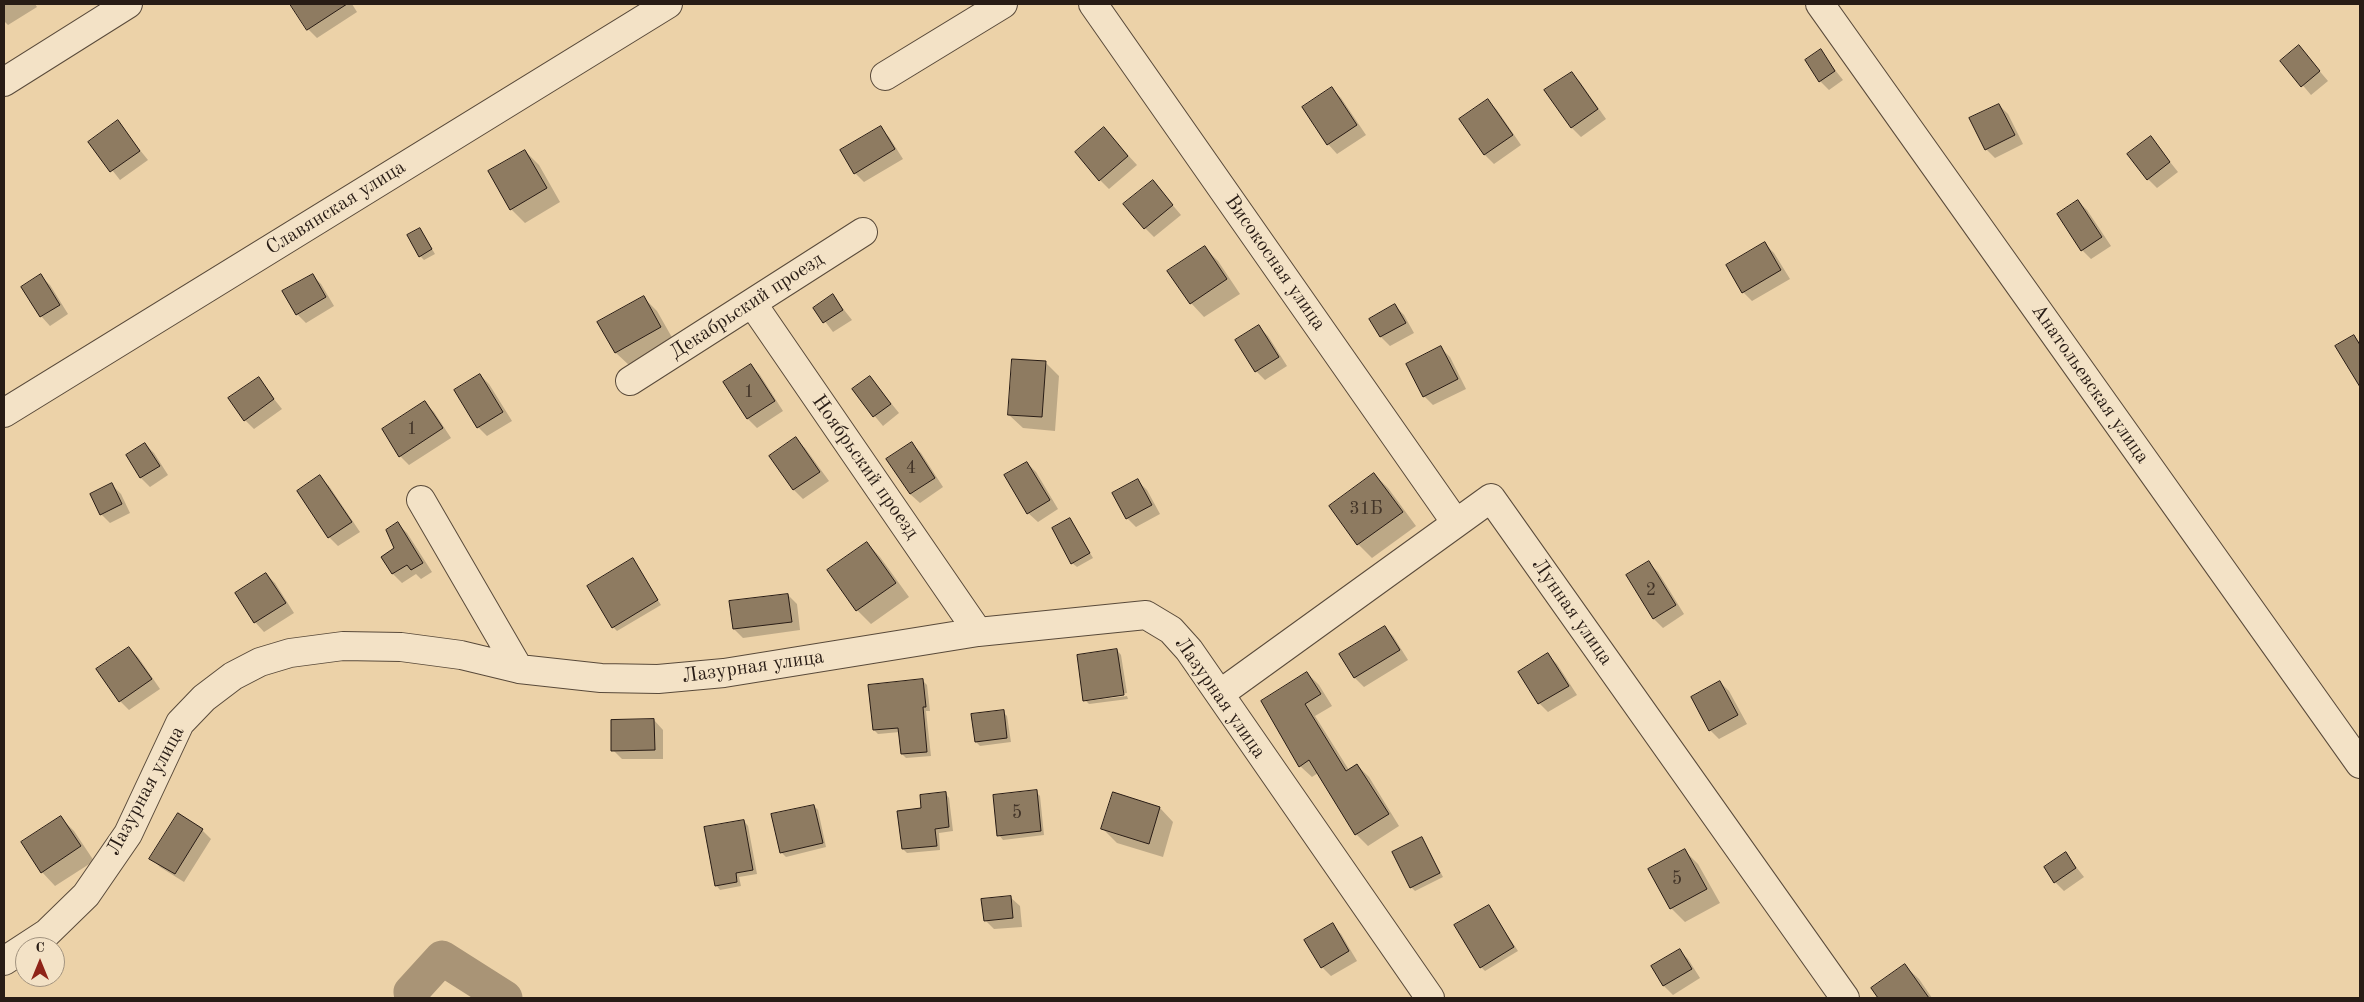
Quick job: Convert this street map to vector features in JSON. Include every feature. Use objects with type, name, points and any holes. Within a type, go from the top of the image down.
[{"type":"street","points":[[4,82],[128,4]]},
{"type":"street","name":"Славянская улица","points":[[4,413],[668,4]]},
{"type":"street","points":[[885,76],[1003,4]]},
{"type":"street","name":"Високосная улица","points":[[1093,4],[1456,523]]},
{"type":"street","name":"Анатольевская улица","points":[[1820,4],[2360,764]]},
{"type":"street","name":"Декабрьский проезд","points":[[630,380],[863,232]]},
{"type":"street","name":"Ноябрьский проезд","points":[[752,303],[978,632]]},
{"type":"street","name":"Лунная улица","points":[[1221,693],[1491,498],[1845,998]]},
{"type":"street","points":[[422,500],[519,669]]},
{"type":"street","name":"Лазурная улица","points":[[4,961],[46,933],[86,895],[128,834],[180,723],[204,698],[233,676],[260,662],[290,653],[343,646],[401,647],[461,655],[519,669],[601,678],[658,679],[724,673],[978,632],[1146,615],[1171,630],[1221,693],[1270,768],[1430,998]]},
{"type":"building","points":[[290,4],[347,4],[307,30]]},
{"type":"building","points":[[2299,45],[2320,71],[2301,87],[2280,61]]},
{"type":"building","points":[[1821,49],[1835,71],[1819,82],[1805,60]]},
{"type":"building","points":[[1572,72],[1598,109],[1571,128],[1544,90]]},
{"type":"building","points":[[1332,87],[1357,125],[1327,145],[1302,107]]},
{"type":"building","points":[[1488,99],[1513,135],[1484,155],[1459,119]]},
{"type":"building","points":[[1999,104],[2015,135],[1985,150],[1969,118]]},
{"type":"building","points":[[118,120],[140,151],[110,172],[88,142]]},
{"type":"building","points":[[881,126],[895,149],[854,174],[840,150]]},
{"type":"building","points":[[1104,127],[1128,156],[1099,181],[1075,152]]},
{"type":"building","points":[[2151,136],[2170,162],[2147,180],[2127,154]]},
{"type":"building","points":[[525,150],[547,188],[510,210],[488,171]]},
{"type":"building","points":[[1153,180],[1173,205],[1144,229],[1123,204]]},
{"type":"building","points":[[2078,200],[2102,237],[2081,251],[2057,214]]},
{"type":"building","points":[[420,228],[432,249],[419,257],[407,235]]},
{"type":"building","points":[[1765,242],[1781,270],[1742,293],[1726,265]]},
{"type":"building","points":[[1205,246],[1227,279],[1190,304],[1167,271]]},
{"type":"building","points":[[41,274],[60,305],[40,317],[21,287]]},
{"type":"building","points":[[313,274],[326,297],[296,315],[282,291]]},
{"type":"building","points":[[833,294],[843,310],[823,323],[813,308]]},
{"type":"building","points":[[644,296],[661,327],[615,353],[597,322]]},
{"type":"building","points":[[1395,304],[1406,323],[1380,337],[1369,319]]},
{"type":"building","points":[[1259,325],[1279,357],[1255,372],[1235,340]]},
{"type":"building","points":[[2354,335],[2360,345],[2360,387],[2335,346]]},
{"type":"building","points":[[1441,346],[1458,379],[1423,397],[1406,364]]},
{"type":"building","points":[[1012,359],[1046,361],[1042,417],[1008,415]]},
{"type":"building","points":[[751,364],[775,401],[747,419],[723,382]]},
{"type":"building","points":[[480,374],[503,412],[477,428],[454,390]]},
{"type":"building","points":[[870,376],[891,404],[873,417],[852,389]]},
{"type":"building","points":[[259,377],[274,399],[244,421],[228,398]]},
{"type":"building","points":[[425,401],[443,428],[399,457],[382,429]]},
{"type":"building","points":[[796,437],[820,472],[793,490],[769,456]]},
{"type":"building","points":[[912,442],[935,478],[910,494],[886,459]]},
{"type":"building","points":[[145,443],[160,466],[140,478],[126,455]]},
{"type":"building","points":[[1027,462],[1050,500],[1027,514],[1004,475]]},
{"type":"building","points":[[1374,473],[1403,512],[1357,545],[1329,506]]},
{"type":"building","points":[[320,475],[352,522],[328,538],[297,491]]},
{"type":"building","points":[[1138,479],[1152,505],[1126,519],[1112,493]]},
{"type":"building","points":[[112,483],[122,504],[100,515],[90,494]]},
{"type":"building","points":[[1070,518],[1090,553],[1071,564],[1052,528]]},
{"type":"building","points":[[398,522],[423,563],[411,570],[407,565],[392,574],[381,557],[394,548],[386,530]]},
{"type":"building","points":[[867,542],[896,583],[856,611],[827,570]]},
{"type":"building","points":[[633,558],[658,600],[612,628],[587,586]]},
{"type":"building","points":[[1649,561],[1676,605],[1653,619],[1626,575]]},
{"type":"building","points":[[266,573],[286,603],[254,623],[235,593]]},
{"type":"building","points":[[788,594],[792,622],[733,629],[729,601]]},
{"type":"building","points":[[1385,626],[1400,650],[1354,678],[1339,654]]},
{"type":"building","points":[[129,647],[152,679],[119,702],[96,669]]},
{"type":"building","points":[[1117,649],[1124,695],[1083,701],[1077,655]]},
{"type":"building","points":[[1548,653],[1569,686],[1538,704],[1518,672]]},
{"type":"building","points":[[1307,672],[1321,694],[1305,704],[1346,771],[1357,764],[1389,814],[1355,835],[1309,760],[1299,767],[1261,701]]},
{"type":"building","points":[[923,679],[926,707],[923,707],[927,752],[901,754],[898,728],[873,730],[868,685]]},
{"type":"building","points":[[1720,681],[1738,715],[1709,731],[1691,697]]},
{"type":"building","points":[[1004,710],[1007,738],[975,742],[971,714]]},
{"type":"building","points":[[654,719],[655,750],[611,751],[611,720]]},
{"type":"building","points":[[1037,790],[1041,831],[997,836],[993,795]]},
{"type":"building","points":[[946,792],[949,827],[935,829],[937,846],[902,849],[897,811],[921,808],[920,795]]},
{"type":"building","points":[[1113,792],[1160,807],[1149,844],[1101,829]]},
{"type":"building","points":[[814,805],[823,843],[780,853],[771,814]]},
{"type":"building","points":[[178,813],[203,829],[175,874],[149,859]]},
{"type":"building","points":[[61,816],[81,846],[41,873],[21,842]]},
{"type":"building","points":[[744,820],[753,870],[736,873],[737,882],[715,886],[704,827]]},
{"type":"building","points":[[1422,837],[1440,873],[1410,888],[1392,852]]},
{"type":"building","points":[[1685,849],[1707,889],[1670,909],[1648,869]]},
{"type":"building","points":[[2066,852],[2076,868],[2054,883],[2044,867]]},
{"type":"building","points":[[1011,896],[1013,918],[984,921],[981,899]]},
{"type":"building","points":[[1489,905],[1514,947],[1480,968],[1454,925]]},
{"type":"building","points":[[1333,923],[1349,951],[1321,968],[1304,940]]},
{"type":"building","points":[[1680,949],[1692,969],[1663,986],[1651,966]]},
{"type":"building","points":[[1905,964],[1929,998],[1878,998],[1871,988]]},
{"type":"waterway","points":[[412,998],[411,992],[442,958],[505,998]]}]
